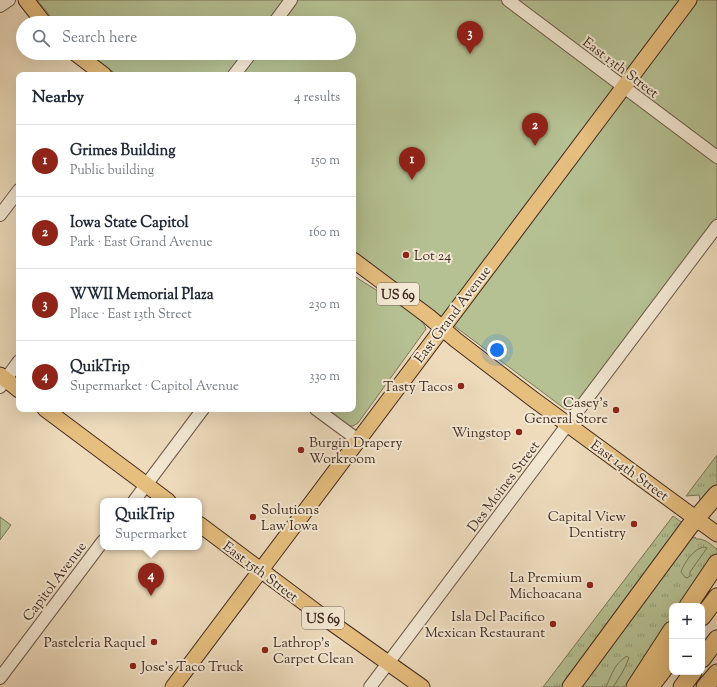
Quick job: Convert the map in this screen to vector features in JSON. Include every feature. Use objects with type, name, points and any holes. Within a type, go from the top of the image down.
[{"type":"highway","points":[[571,687],[695,518],[717,494]]},
{"type":"highway","points":[[690,603],[717,564]]},
{"type":"highway","points":[[705,613],[717,597]]},
{"type":"highway","points":[[635,687],[669,635]]},
{"type":"highway","points":[[705,655],[717,639]]},
{"type":"highway","points":[[650,687],[669,662]]},
{"type":"highway","points":[[705,687],[717,673]]},
{"type":"highway","points":[[682,687],[691,675]]},
{"type":"main road","points":[[26,0],[39,16]]},
{"type":"main road","name":"East Grand Avenue","points":[[173,687],[689,0]]},
{"type":"main road","points":[[84,60],[100,72]]},
{"type":"main road","name":"East 14th Street","points":[[356,262],[456,340],[716,533]]},
{"type":"main road","points":[[2,380],[16,388]]},
{"type":"main road","points":[[49,412],[164,498]]},
{"type":"main road","name":"East 15th Street","points":[[202,526],[322,616],[422,687]]},
{"type":"street","points":[[0,6],[9,0]]},
{"type":"street","points":[[279,16],[291,0]]},
{"type":"street","name":"East 13th Street","points":[[508,0],[717,157]]},
{"type":"street","points":[[236,72],[246,60]]},
{"type":"street","points":[[0,215],[16,194]]},
{"type":"street","name":"Des Moines Street","points":[[370,687],[717,226]]},
{"type":"street","points":[[2,380],[16,365]]},
{"type":"street","points":[[136,498],[201,412]]},
{"type":"street","points":[[320,412],[358,440]]},
{"type":"street","name":"Capitol Avenue","points":[[0,678],[100,545]]},
{"type":"green space","points":[[37,0],[717,0],[717,217],[574,408],[565,409],[356,252],[356,72],[113,72],[97,60],[356,60],[356,16],[50,16]]},
{"type":"green space","points":[[356,277],[416,316],[423,323],[426,329],[358,423],[353,426],[348,426],[329,412],[356,412]]},
{"type":"green space","points":[[717,455],[717,485],[703,499],[700,500],[699,495],[686,496]]},
{"type":"green space","points":[[673,516],[684,524],[563,687],[543,687]]},
{"type":"green space","points":[[0,517],[11,525],[0,540]]},
{"type":"green space","points":[[695,537],[696,539],[705,541],[717,549],[717,554],[684,603],[669,603],[669,626],[628,687],[578,687],[687,540]]},
{"type":"green space","points":[[704,547],[707,548],[690,572],[690,576],[687,578],[685,577],[681,572],[684,564],[693,553]]},
{"type":"green space","points":[[627,656],[629,658],[613,687],[606,687],[616,666]]},
{"type":"place","name":"WWII Memorial Plaza","points":[[470,54]]},
{"type":"place","name":"Iowa State Capitol","points":[[535,146]]},
{"type":"place","name":"Grimes Building","points":[[412,180]]},
{"type":"place","name":"Lot 24","points":[[406,255]]},
{"type":"place","name":"Tasty Tacos","points":[[461,386]]},
{"type":"place","name":"Casey's General Store","points":[[616,410]]},
{"type":"place","name":"Wingstop","points":[[519,432]]},
{"type":"place","name":"Burgin Drapery Workroom","points":[[301,450]]},
{"type":"place","name":"Solutions Law Iowa","points":[[253,517]]},
{"type":"place","name":"Capital View Dentistry","points":[[634,524]]},
{"type":"place","name":"La Premium Michoacana","points":[[590,585]]},
{"type":"place","name":"QuikTrip","points":[[151,596]]},
{"type":"place","name":"Isla Del Pacifico Mexican Restaurant","points":[[553,624]]},
{"type":"place","name":"Pasteleria Raquel","points":[[154,642]]},
{"type":"place","name":"Lathrop's Carpet Clean","points":[[265,650]]},
{"type":"place","name":"Jose’s Taco Truck","points":[[133,666]]}]
